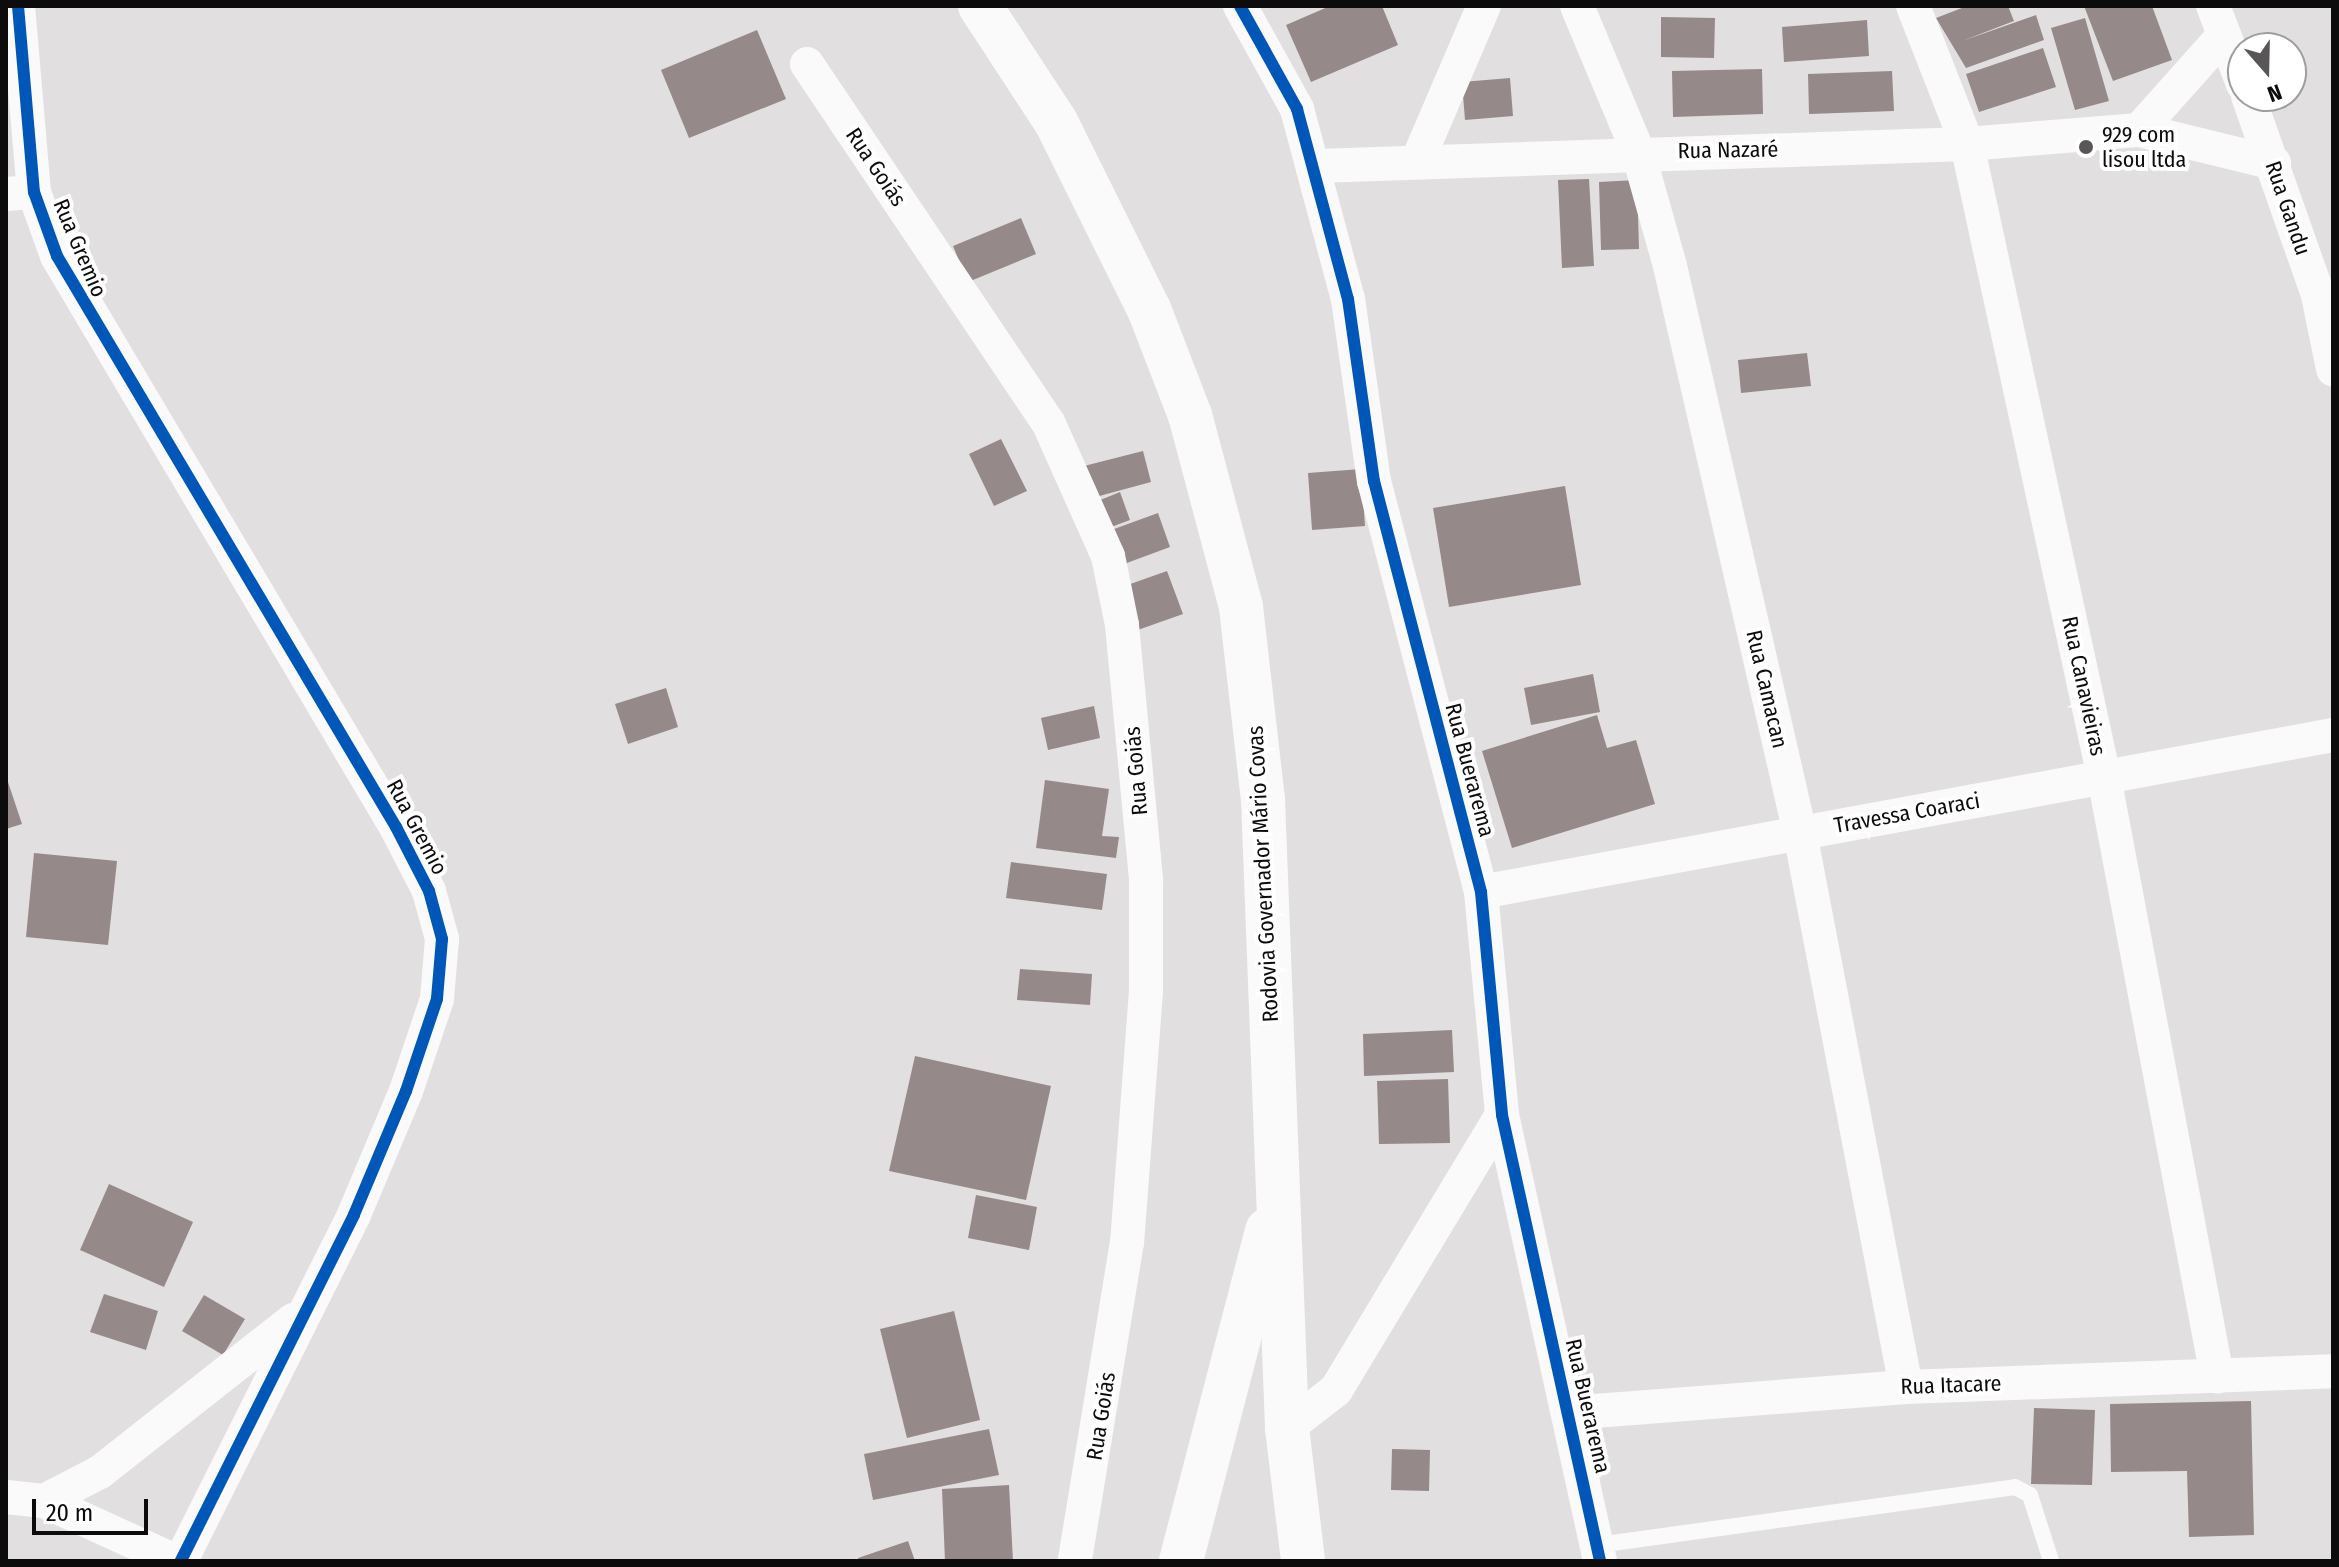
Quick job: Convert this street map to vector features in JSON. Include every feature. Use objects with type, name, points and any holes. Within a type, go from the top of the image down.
[{"type":"highway","name":"Rodovia Governador Mário Covas","points":[[980,6],[1056,122],[1149,309],[1218,507],[1241,607],[1263,799],[1287,1428],[1303,1561]]},
{"type":"highway","points":[[1181,1561],[1277,1197]]},
{"type":"street","name":"Rua Gremio","points":[[18,6],[20,193],[93,327],[396,827],[429,891],[442,939],[437,999],[406,1091],[354,1215],[178,1561]]},
{"type":"street","name":"Rua Buerarema","points":[[1240,6],[1297,109],[1317,166],[1348,299],[1374,481],[1481,892],[1502,1115],[1599,1553]]},
{"type":"street","points":[[1417,162],[1484,6]]},
{"type":"street","name":"Rua Camacan","points":[[1577,6],[1638,152],[1800,833],[1906,1387]]},
{"type":"street","name":"Rua Canavieiras","points":[[1913,6],[1967,144],[2104,777],[2217,1376]]},
{"type":"street","points":[[2219,20],[2227,41]]},
{"type":"street","points":[[2139,130],[2219,20]]},
{"type":"street","name":"Rua Goiás","points":[[807,64],[1048,422],[1108,556],[1122,625],[1146,881],[1146,991],[1127,1242],[1075,1561]]},
{"type":"street","name":"Rua Gandu","points":[[2254,112],[2325,295],[2333,369]]},
{"type":"street","name":"Rua Nazaré","points":[[1317,166],[1638,152],[1967,144],[2139,130],[2274,163]]},
{"type":"street","name":"Travessa Coaraci","points":[[1481,892],[2333,735]]},
{"type":"street","points":[[1287,1428],[1336,1390],[1502,1115]]},
{"type":"street","points":[[44,1501],[146,1441],[303,1312]]},
{"type":"street","name":"Rua Itacare","points":[[1569,1413],[1906,1387],[2333,1371]]},
{"type":"street","points":[[6,1497],[44,1501],[178,1561]]},
{"type":"lane","points":[[1599,1553],[2015,1487],[2030,1495],[2051,1561]]},
{"type":"building","points":[[1330,6],[1382,6],[1398,45],[1311,82],[1286,25]]},
{"type":"building","points":[[1967,6],[2008,6],[2014,21],[1962,41],[2036,15],[2044,40],[1966,68],[1936,18]]},
{"type":"building","points":[[2084,6],[2152,6],[2172,60],[2113,81]]},
{"type":"building","points":[[1661,17],[1715,18],[1714,58],[1661,57]]},
{"type":"building","points":[[2085,18],[2109,101],[2075,110],[2051,28]]},
{"type":"building","points":[[1867,20],[1869,56],[1784,62],[1782,27]]},
{"type":"building","points":[[757,30],[786,99],[689,138],[661,70]]},
{"type":"building","points":[[2043,48],[2056,87],[1979,112],[1966,74]]},
{"type":"building","points":[[1762,69],[1763,114],[1673,117],[1672,71]]},
{"type":"building","points":[[1892,71],[1894,111],[1809,114],[1808,74]]},
{"type":"building","points":[[1510,78],[1513,116],[1465,120],[1462,82]]},
{"type":"building","points":[[1589,179],[1594,266],[1562,268],[1558,180]]},
{"type":"building","points":[[1637,180],[1639,249],[1601,250],[1599,182]]},
{"type":"building","points":[[1021,218],[1036,254],[968,282],[953,246]]},
{"type":"building","points":[[1807,353],[1811,386],[1741,393],[1738,360]]},
{"type":"building","points":[[1001,439],[1027,491],[994,506],[969,454]]},
{"type":"building","points":[[1143,451],[1151,482],[1092,498],[1084,466]]},
{"type":"building","points":[[1361,469],[1365,526],[1312,530],[1308,473]]},
{"type":"building","points":[[1565,486],[1581,585],[1449,607],[1433,508]]},
{"type":"building","points":[[1120,492],[1130,520],[1103,530],[1093,503]]},
{"type":"building","points":[[1158,513],[1170,547],[1116,567],[1103,533]]},
{"type":"building","points":[[1167,571],[1183,614],[1135,631],[1119,588]]},
{"type":"building","points":[[1593,674],[1600,712],[1531,725],[1524,688]]},
{"type":"building","points":[[666,688],[678,727],[628,744],[615,704]]},
{"type":"building","points":[[1094,706],[1100,738],[1048,750],[1041,718]]},
{"type":"building","points":[[1597,715],[1607,748],[1636,740],[1655,804],[1512,848],[1482,751]]},
{"type":"building","points":[[6,776],[22,824],[6,829]]},
{"type":"building","points":[[1045,780],[1109,789],[1102,836],[1119,837],[1116,858],[1036,848]]},
{"type":"building","points":[[34,853],[117,861],[108,945],[26,937]]},
{"type":"building","points":[[1011,862],[1107,874],[1102,910],[1006,898]]},
{"type":"building","points":[[1020,969],[1092,974],[1090,1005],[1017,1000]]},
{"type":"building","points":[[1452,1030],[1454,1072],[1364,1076],[1363,1034]]},
{"type":"building","points":[[915,1056],[1051,1086],[1026,1200],[889,1171]]},
{"type":"building","points":[[1448,1079],[1450,1143],[1379,1144],[1377,1081]]},
{"type":"building","points":[[109,1184],[193,1222],[164,1287],[80,1250]]},
{"type":"building","points":[[976,1195],[1037,1207],[1029,1250],[968,1238]]},
{"type":"building","points":[[104,1294],[158,1311],[146,1350],[90,1332]]},
{"type":"building","points":[[204,1295],[245,1319],[223,1355],[182,1331]]},
{"type":"building","points":[[954,1311],[980,1420],[907,1438],[880,1329]]},
{"type":"building","points":[[2251,1401],[2254,1535],[2189,1537],[2187,1471],[2111,1472],[2110,1404]]},
{"type":"building","points":[[2034,1408],[2095,1410],[2092,1485],[2031,1484]]},
{"type":"building","points":[[989,1429],[999,1475],[873,1500],[864,1454]]},
{"type":"building","points":[[1392,1449],[1430,1450],[1429,1491],[1391,1490]]},
{"type":"building","points":[[1009,1485],[1013,1561],[945,1561],[942,1489]]},
{"type":"building","points":[[908,1541],[915,1561],[859,1561],[858,1558]]},
{"type":"cycle path","points":[[18,6],[34,192],[57,256],[396,827],[429,891],[442,939],[437,999],[406,1091],[354,1215],[181,1561]]},
{"type":"cycle path","points":[[1240,6],[1297,109],[1348,299],[1374,481],[1481,892],[1502,1115],[1600,1561]]},
{"type":"place","name":"929 com lisou ltda","points":[[2086,147]]}]
